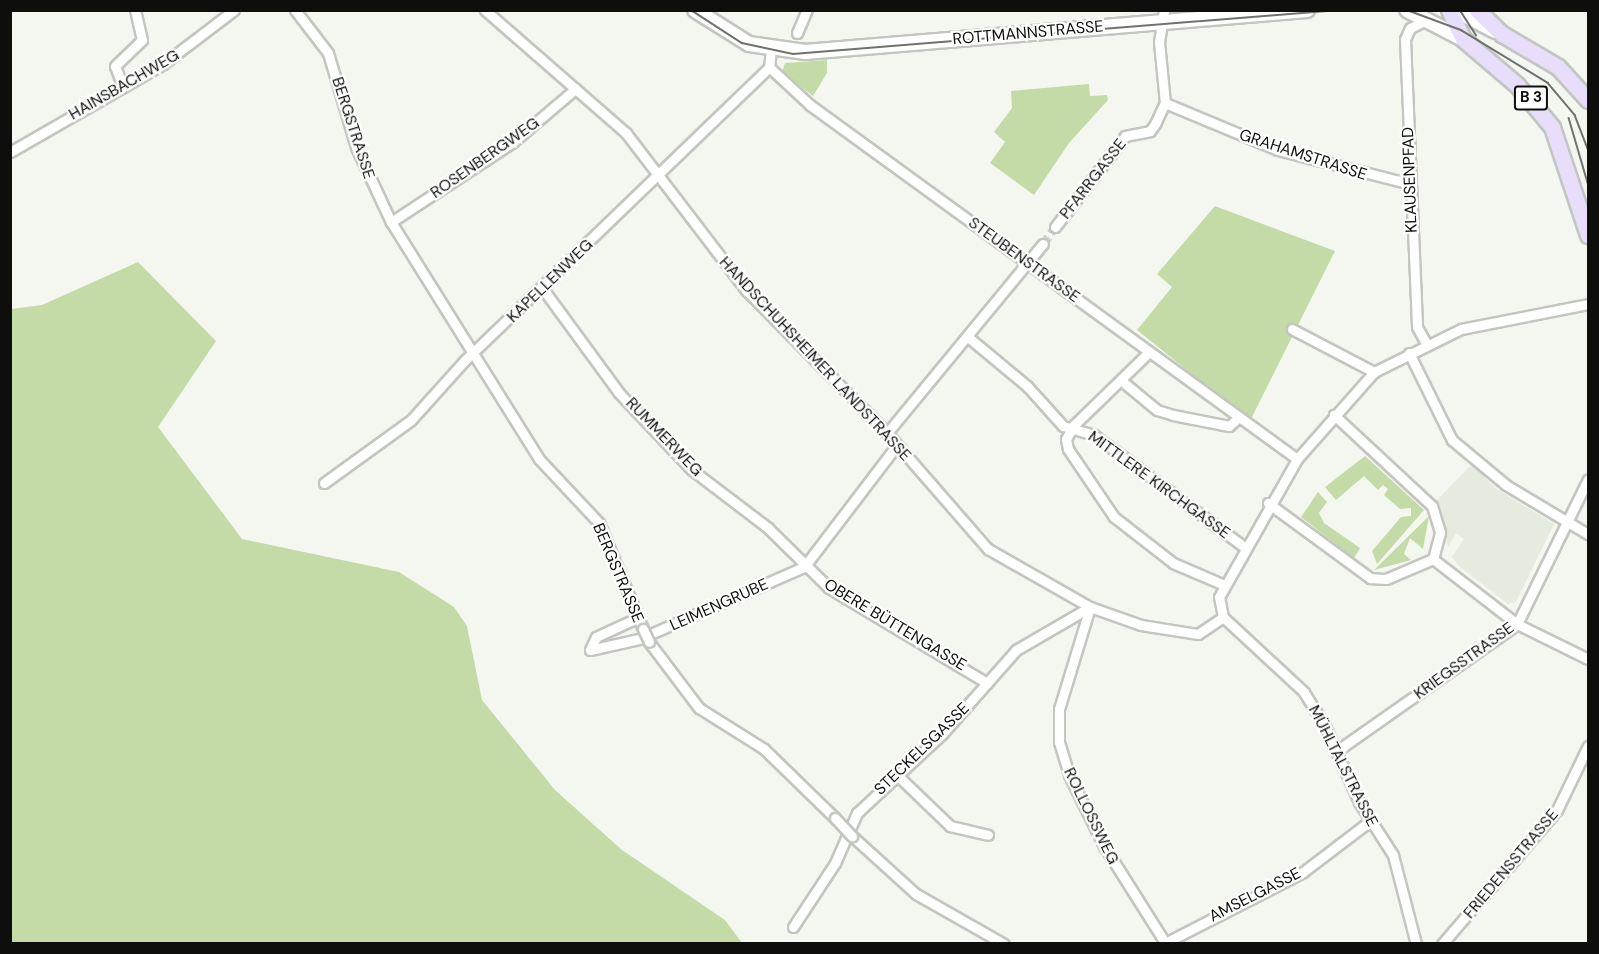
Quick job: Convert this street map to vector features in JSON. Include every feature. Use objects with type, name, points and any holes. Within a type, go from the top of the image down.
[{"type":"main road","name":"ROTTMANNSTRASSE","points":[[695,10],[749,44],[771,49],[805,52],[1164,16],[1307,10]]},
{"type":"main road","name":"B 3","points":[[1407,10],[1422,22],[1463,39],[1517,85],[1552,127],[1588,235]]},
{"type":"main road","points":[[1449,10],[1463,39]]},
{"type":"main road","name":"B 3","points":[[1455,10],[1558,67],[1586,93]]},
{"type":"main road","points":[[1477,10],[1502,34]]},
{"type":"street","points":[[123,87],[115,66],[142,40],[135,10]]},
{"type":"street","name":"HAINSBACHWEG","points":[[10,152],[170,60],[234,10]]},
{"type":"street","name":"BERGSTRASSE","points":[[295,10],[328,53],[356,147],[391,222],[539,459],[599,523],[649,642],[699,708],[764,749],[906,888],[1004,944]]},
{"type":"street","name":"HANDSCHUHSHEIMER LANDSTRASSE","points":[[485,10],[575,89],[662,173],[698,231],[747,291],[888,433],[988,549],[1090,607],[1187,635],[1205,633],[1223,617]]},
{"type":"street","points":[[797,33],[807,10]]},
{"type":"street","points":[[1164,16],[1159,42],[1164,104]]},
{"type":"street","name":"KLAUSENPFAD","points":[[1422,22],[1405,39],[1417,327],[1426,343]]},
{"type":"street","points":[[770,68],[771,49]]},
{"type":"street","name":"KAPELLENWEG","points":[[324,483],[401,429],[473,352],[543,289],[770,68]]},
{"type":"street","name":"STEUBENSTRASSE","points":[[770,68],[810,105],[1297,459]]},
{"type":"street","name":"ROSENBERGWEG","points":[[391,222],[513,142],[575,89]]},
{"type":"street","name":"GRAHAMSTRASSE","points":[[1164,104],[1278,150],[1410,184]]},
{"type":"street","name":"PFARRGASSE","points":[[1055,227],[1125,136],[1150,131],[1164,104]]},
{"type":"street","points":[[888,433],[1030,264],[1042,244]]},
{"type":"street","name":"RUMMERWEG","points":[[543,289],[619,393],[692,470],[768,528],[804,567]]},
{"type":"street","points":[[1223,617],[1218,601],[1222,584],[1268,503],[1297,459],[1374,372],[1426,343],[1461,328],[1588,304]]},
{"type":"street","points":[[1292,329],[1374,372]]},
{"type":"street","name":"MITTLERE KIRCHGASSE","points":[[968,337],[1027,386],[1063,426],[1074,425],[1244,546]]},
{"type":"street","points":[[1149,352],[1123,382],[1074,425],[1066,439],[1068,449],[1114,517],[1153,551],[1222,584]]},
{"type":"street","points":[[1409,353],[1452,440],[1506,485],[1588,534]]},
{"type":"street","points":[[1123,382],[1158,410],[1229,426],[1238,418]]},
{"type":"street","points":[[1334,415],[1432,506],[1440,532],[1433,559]]},
{"type":"street","points":[[804,567],[897,445]]},
{"type":"street","name":"KRIEGSSTRASSE","points":[[1338,750],[1517,624],[1588,479]]},
{"type":"street","points":[[1268,503],[1370,578],[1386,579],[1433,559]]},
{"type":"street","points":[[1433,559],[1517,624],[1588,659]]},
{"type":"street","name":"LEIMENGRUBE","points":[[637,618],[592,640],[590,650],[639,639],[804,567]]},
{"type":"street","name":"OBERE BÜTTENGASSE","points":[[804,567],[987,682]]},
{"type":"street","name":"STECKELSGASSE","points":[[793,927],[835,863],[852,819],[1034,636],[1090,607]]},
{"type":"street","name":"ROLLOSSWEG","points":[[1090,607],[1061,699],[1059,742],[1069,775],[1104,846],[1166,943]]},
{"type":"street","name":"MÜHLTALSTRASSE","points":[[1223,617],[1304,692],[1338,750],[1370,821],[1393,855],[1416,944]]},
{"type":"street","name":"FRIEDENSSTRASSE","points":[[1442,944],[1557,810],[1588,746]]},
{"type":"street","points":[[897,775],[950,826],[988,834]]},
{"type":"street","name":"AMSELGASSE","points":[[1166,943],[1303,873],[1370,821]]},
{"type":"shaded area","points":[[1472,464],[1495,488],[1554,524],[1516,602],[1508,604],[1460,567],[1452,557],[1464,539],[1456,533],[1448,547],[1437,500]]},
{"type":"green space","points":[[827,60],[827,73],[813,96],[782,72],[785,63]]},
{"type":"green space","points":[[1089,84],[1090,96],[1107,95],[1108,100],[1069,143],[1034,195],[990,163],[1005,142],[994,132],[1012,108],[1011,91]]},
{"type":"green space","points":[[1215,206],[1335,251],[1250,421],[1137,330],[1172,287],[1157,274]]},
{"type":"green space","points":[[138,262],[216,341],[158,427],[242,539],[399,572],[454,607],[467,626],[482,700],[555,790],[622,850],[725,920],[742,943],[11,943],[11,309],[42,305]]},
{"type":"green space","points":[[1365,456],[1424,510],[1377,564],[1372,551],[1401,517],[1411,516],[1411,508],[1400,509],[1384,495],[1388,489],[1383,485],[1378,490],[1364,476],[1336,500],[1325,487]]},
{"type":"green space","points":[[1318,492],[1327,502],[1319,513],[1324,523],[1360,548],[1354,558],[1301,517]]},
{"type":"green space","points":[[1429,516],[1423,549],[1410,538],[1404,554],[1411,560],[1374,570]]},
{"type":"tunnel","points":[[1043,244],[1055,227]]},
{"type":"tram line","points":[[691,10],[742,43],[793,54],[1339,10]]},
{"type":"tram line","points":[[1407,10],[1461,30],[1548,83],[1575,115],[1588,149]]},
{"type":"tram line","points":[[1460,10],[1476,35]]},
{"type":"tram line","points":[[1569,118],[1588,183]]}]
